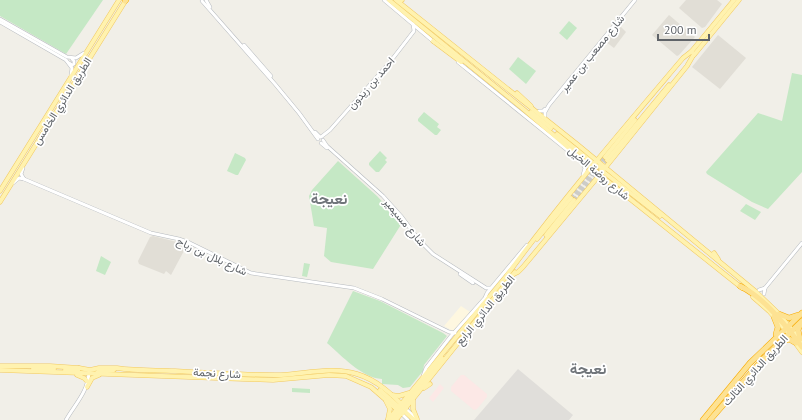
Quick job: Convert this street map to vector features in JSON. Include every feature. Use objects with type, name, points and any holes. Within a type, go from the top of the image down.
[{"type":"highway","points":[[740,286],[761,300],[789,329],[802,347]]},
{"type":"highway","points":[[772,340],[778,328],[777,316],[791,318],[802,313]]},
{"type":"highway","name":"الطريق الدائري الثالث","points":[[705,419],[725,403],[743,384],[802,313]]},
{"type":"highway","points":[[725,403],[729,395],[748,371],[768,349],[802,317]]},
{"type":"highway","points":[[778,343],[788,339],[799,342],[798,329],[802,322]]},
{"type":"highway","name":"الطريق الدائري الثالث","points":[[705,419],[757,355],[772,340],[802,322]]},
{"type":"highway","points":[[747,360],[757,355]]},
{"type":"highway","points":[[753,375],[754,369]]},
{"type":"highway","points":[[732,385],[733,378]]},
{"type":"main road","name":"الطريق الدائري الخامس","points":[[0,191],[119,0]]},
{"type":"main road","name":"الطريق الدائري الخامس","points":[[0,202],[126,0]]},
{"type":"main road","name":"شارع روضة الخيل","points":[[389,0],[584,160],[615,176],[770,304],[777,316]]},
{"type":"main road","name":"شارع روضة الخيل","points":[[396,0],[545,117],[592,157],[606,179],[777,316],[799,342],[802,352]]},
{"type":"main road","points":[[507,275],[587,172],[599,168],[734,0]]},
{"type":"main road","points":[[615,176],[611,168],[613,158],[651,113],[689,64],[693,52],[739,0]]},
{"type":"main road","points":[[433,41],[467,66],[474,69]]},
{"type":"main road","points":[[514,274],[523,267],[555,230],[573,207],[576,200],[595,179],[599,168],[626,127],[662,81],[686,55],[693,52]]},
{"type":"main road","points":[[667,92],[673,88]]},
{"type":"main road","points":[[517,93],[545,117]]},
{"type":"main road","points":[[641,109],[642,103]]},
{"type":"main road","points":[[522,108],[530,110],[656,214],[664,217]]},
{"type":"main road","points":[[545,127],[547,134]]},
{"type":"main road","points":[[575,139],[578,145]]},
{"type":"main road","points":[[625,144],[630,141]]},
{"type":"main road","points":[[592,157],[613,158]]},
{"type":"main road","points":[[584,160],[587,172]]},
{"type":"main road","points":[[587,172],[593,173],[595,179]]},
{"type":"main road","points":[[595,179],[606,179]]},
{"type":"main road","name":"الطريق الدائري الرابع","points":[[387,420],[401,409],[413,399],[514,274],[572,199],[422,378],[411,392],[401,409],[396,420]]},
{"type":"main road","points":[[635,202],[638,208]]},
{"type":"main road","points":[[693,241],[702,244]]},
{"type":"main road","points":[[698,253],[702,261]]},
{"type":"main road","points":[[714,253],[722,265]]},
{"type":"main road","points":[[717,272],[725,274]]},
{"type":"main road","points":[[765,296],[770,304]]},
{"type":"main road","points":[[454,349],[465,341],[471,328]]},
{"type":"main road","points":[[455,333],[461,330]]},
{"type":"main road","points":[[392,420],[449,349],[461,330]]},
{"type":"main road","name":"شارع نجمة","points":[[0,366],[50,366],[79,368],[99,375],[273,380],[346,376],[364,383],[401,409]]},
{"type":"main road","points":[[8,370],[18,368],[78,370],[79,368]]},
{"type":"main road","name":"شارع نجمة","points":[[0,370],[70,373],[88,372],[100,368],[260,375],[343,371],[355,373],[372,380],[390,394],[401,409]]},
{"type":"main road","points":[[88,372],[99,370],[156,370]]},
{"type":"main road","points":[[87,387],[92,378],[99,375],[99,371],[114,370]]},
{"type":"main road","points":[[70,373],[84,378],[86,381]]},
{"type":"main road","points":[[346,376],[358,377],[373,385],[416,420]]},
{"type":"main road","points":[[416,420],[413,409],[413,399],[430,384]]},
{"type":"main road","points":[[390,394],[401,396],[411,392]]},
{"type":"main road","points":[[384,397],[390,409],[387,420]]},
{"type":"street","name":"شارع روضة الخيل","points":[[384,0],[582,162],[587,172]]},
{"type":"street","name":"شارع مصعب بن عمير","points":[[545,117],[545,112],[549,106],[635,0]]},
{"type":"street","name":"شارع مسيمير","points":[[204,1],[321,139],[386,202],[432,255],[446,266],[485,290],[487,293]]},
{"type":"street","points":[[0,19],[64,56],[74,60],[75,63],[73,65],[69,63],[0,22]]},
{"type":"street","points":[[412,35],[414,30],[413,24]]},
{"type":"street","name":"احمد بن زيدون","points":[[321,139],[361,96],[412,35],[421,30]]},
{"type":"street","points":[[70,58],[80,57],[88,49]]},
{"type":"street","points":[[69,63],[72,70],[69,81]]},
{"type":"street","name":"شارع مصعب بن عمير","points":[[539,111],[543,111],[549,106]]},
{"type":"street","points":[[7,190],[17,179],[24,179],[21,172],[28,157]]},
{"type":"street","name":"شارع مسيمير","points":[[359,176],[383,196],[401,216],[419,240],[433,254],[486,288],[493,287]]},
{"type":"street","name":"شارع بلال بن رباح","points":[[24,179],[151,233],[190,243],[251,273],[354,288],[382,299],[449,332],[455,333]]},
{"type":"street","name":"الطريق الدائري الرابع","points":[[422,378],[426,368],[451,336],[484,300],[549,219]]},
{"type":"street","points":[[759,290],[765,288],[802,243]]},
{"type":"street","name":"الطريق الدائري الرابع","points":[[484,300],[487,293],[525,251]]},
{"type":"street","points":[[765,288],[765,296]]},
{"type":"street","points":[[449,332],[451,336]]},
{"type":"street","points":[[65,420],[84,389],[88,372]]},
{"type":"street","points":[[65,420],[87,387],[88,372]]},
{"type":"street","name":"شارع نجمة","points":[[401,409],[408,420]]},
{"type":"shaded area","points":[[686,0],[717,0],[722,4],[705,27],[702,28],[679,8]]},
{"type":"shaded area","points":[[669,15],[695,37],[677,56],[652,35]]},
{"type":"shaded area","points":[[619,25],[626,32],[614,48],[606,42]]},
{"type":"shaded area","points":[[718,35],[746,58],[720,89],[692,67]]},
{"type":"shaded area","points":[[153,236],[185,244],[186,247],[171,275],[166,271],[164,274],[139,264],[138,261],[150,237]]},
{"type":"shaded area","points":[[461,306],[470,312],[455,330],[453,331],[444,326]]},
{"type":"shaded area","points":[[518,369],[573,415],[569,420],[474,420]]},
{"type":"shaded area","points":[[461,375],[464,375],[487,394],[487,397],[477,409],[474,410],[451,391],[451,387]]},
{"type":"shaded area","points":[[440,384],[444,388],[433,402],[429,398]]},
{"type":"green space","points":[[0,0],[103,0],[66,54],[0,16]]},
{"type":"green space","points":[[569,21],[577,28],[567,40],[559,33]]},
{"type":"green space","points":[[518,57],[536,71],[526,84],[509,69]]},
{"type":"green space","points":[[792,73],[802,75],[802,172],[768,209],[752,202],[706,172],[758,113],[782,121]]},
{"type":"green space","points":[[424,112],[439,124],[437,127],[441,130],[437,135],[418,121]]},
{"type":"green space","points":[[380,151],[387,158],[385,160],[387,162],[379,172],[376,172],[369,165],[369,163]]},
{"type":"green space","points":[[235,153],[246,160],[238,175],[227,171]]},
{"type":"green space","points":[[338,161],[377,196],[402,223],[373,269],[331,262],[324,256],[327,228],[314,226],[309,196],[312,190]]},
{"type":"green space","points":[[746,204],[761,212],[755,220],[740,211]]},
{"type":"green space","points":[[101,256],[111,262],[105,275],[96,271]]},
{"type":"green space","points":[[304,263],[310,264],[307,277],[302,276]]},
{"type":"green space","points":[[353,291],[380,301],[447,336],[424,365],[423,371],[410,387],[403,388],[398,385],[382,384],[382,379],[375,378],[360,371],[327,343]]},
{"type":"green space","points":[[292,388],[310,389],[310,393],[292,392]]},
{"type":"tunnel","points":[[571,198],[605,157]]},
{"type":"tunnel","points":[[574,200],[607,160]]},
{"type":"district","name":"نعيجة","points":[[329,198]]},
{"type":"district","name":"نعيجة","points":[[588,368]]}]
